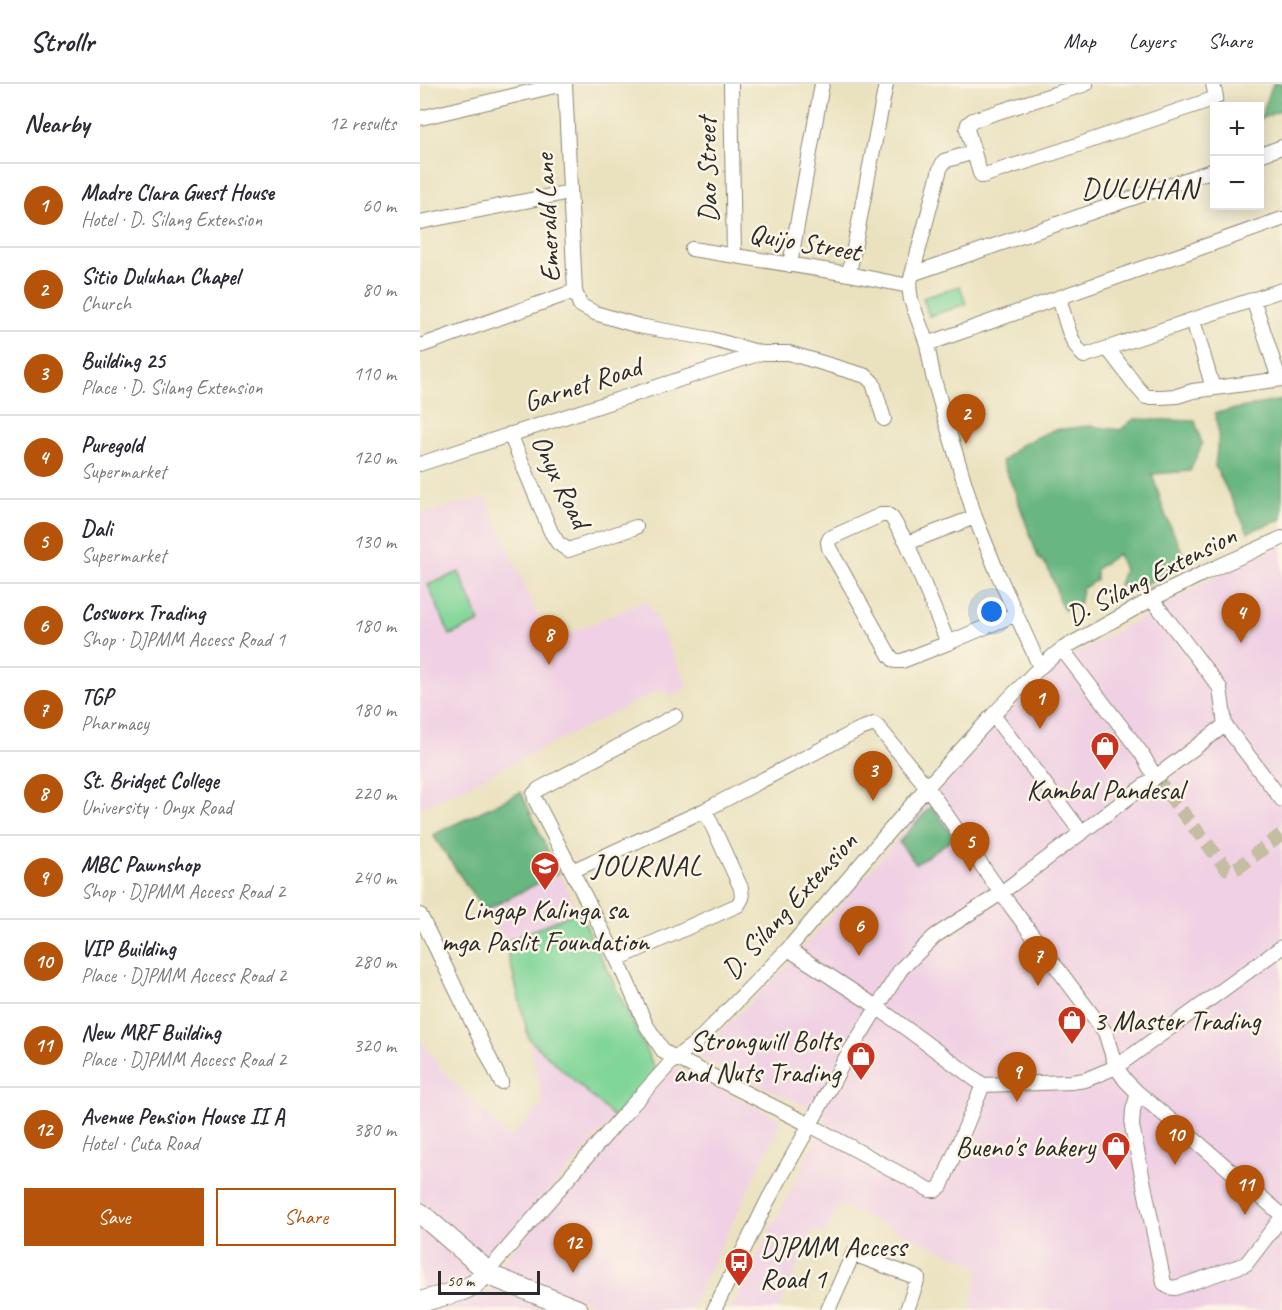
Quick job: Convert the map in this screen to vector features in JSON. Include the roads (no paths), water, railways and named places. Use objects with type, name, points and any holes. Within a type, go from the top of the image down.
[{"type":"street","points":[[420,118],[564,84]]},
{"type":"street","name":"Emerald Lane","points":[[564,84],[575,291],[580,305],[596,313],[639,326],[711,339],[761,353]]},
{"type":"street","name":"Dao Street","points":[[730,84],[734,255]]},
{"type":"street","points":[[790,265],[822,84]]},
{"type":"street","points":[[849,274],[886,84]]},
{"type":"street","points":[[1086,84],[973,120],[968,124],[967,129],[982,176],[1214,99],[1216,93],[1213,84]]},
{"type":"street","points":[[1264,154],[1282,147]]},
{"type":"street","points":[[974,152],[944,161],[940,169],[911,280],[911,300],[927,344],[946,422],[975,517],[1040,667]]},
{"type":"street","points":[[911,280],[1210,172]]},
{"type":"street","points":[[420,222],[570,192]]},
{"type":"street","points":[[927,344],[1282,219]]},
{"type":"street","name":"Quijo Street","points":[[692,249],[849,274],[911,280]]},
{"type":"street","points":[[1059,298],[1073,341],[1084,356],[1282,290]]},
{"type":"street","points":[[420,346],[575,291]]},
{"type":"street","points":[[1108,349],[1146,397],[1177,396],[1193,391],[1280,379],[1253,299]]},
{"type":"street","points":[[1193,320],[1213,388]]},
{"type":"street","points":[[761,353],[789,353],[866,376],[873,383],[884,418]]},
{"type":"street","name":"Garnet Road","points":[[420,464],[761,353]]},
{"type":"street","name":"Onyx Road","points":[[510,434],[551,532],[558,543],[568,550],[636,527]]},
{"type":"street","points":[[948,643],[907,543],[892,518],[888,515],[880,515],[830,538],[829,548],[895,661],[902,661],[948,643],[1016,614]]},
{"type":"street","points":[[907,543],[975,517]]},
{"type":"street","name":"D. Silang Extension","points":[[487,1272],[675,1058],[697,1042],[788,949],[927,788],[1040,667],[1062,649],[1152,599],[1282,538]]},
{"type":"street","points":[[1152,599],[1220,688],[1225,725],[1282,800]]},
{"type":"street","points":[[1062,649],[1142,754],[1155,777]]},
{"type":"street","points":[[993,715],[1081,832]]},
{"type":"street","points":[[675,716],[539,789],[534,794],[617,958],[646,1025],[664,1052],[810,1125],[930,1190],[936,1190],[941,1186],[983,1084]]},
{"type":"street","points":[[572,872],[705,810],[858,730],[874,724],[927,788],[1001,893],[1105,1032],[1116,1067],[1126,1081],[1282,1216],[1246,1264],[1175,1288],[1164,1283],[1132,1126],[1133,1110],[1138,1093]]},
{"type":"street","points":[[714,1310],[768,1200],[844,1061],[901,969],[935,936],[1001,893],[1225,725]]},
{"type":"street","points":[[617,958],[738,905],[742,898],[741,888],[705,810]]},
{"type":"street","points":[[420,915],[501,1082]]},
{"type":"street","points":[[420,951],[434,944]]},
{"type":"street","points":[[788,949],[877,1007],[983,1084],[1071,1082],[1086,1080],[1116,1067],[1282,947]]},
{"type":"street","points":[[420,1213],[497,1279],[578,1310]]},
{"type":"street","points":[[828,1310],[853,1254],[918,1278],[907,1310]]},
{"type":"street","points":[[420,1302],[463,1290],[475,1284],[487,1272]]},
{"type":"tunnel","points":[[1155,777],[1226,868],[1231,870],[1239,867],[1282,834]]},
{"type":"place","name":"Sitio Duluhan Chapel","points":[[966,444]]},
{"type":"place","name":"Puregold","points":[[1241,643]]},
{"type":"place","name":"St. Bridget College","points":[[549,665]]},
{"type":"place","name":"Madre Clara Guest House","points":[[1040,729]]},
{"type":"place","name":"Kambal Pandesal","points":[[1105,772]]},
{"type":"place","name":"Building 25","points":[[873,801]]},
{"type":"place","name":"Dali","points":[[970,872]]},
{"type":"place","name":"Lingap Kalinga sa mga Paslit Foundation","points":[[545,892]]},
{"type":"place","name":"Cosworx Trading","points":[[859,956]]},
{"type":"place","name":"TGP","points":[[1038,986]]},
{"type":"place","name":"3 Master Trading","points":[[1072,1046]]},
{"type":"place","name":"Strongwill Bolts and Nuts Trading","points":[[861,1082]]},
{"type":"place","name":"MBC Pawnshop","points":[[1017,1102]]},
{"type":"place","name":"VIP Building","points":[[1175,1165]]},
{"type":"place","name":"Bueno's bakery","points":[[1116,1172]]},
{"type":"place","name":"New MRF Building","points":[[1245,1215]]},
{"type":"place","name":"Avenue Pension House II A","points":[[573,1273]]},
{"type":"place","name":"DJPMM Access Road 1","points":[[739,1288]]},
{"type":"district","name":"DULUHAN","points":[[1140,188]]},
{"type":"district","name":"JOURNAL","points":[[647,865]]}]
